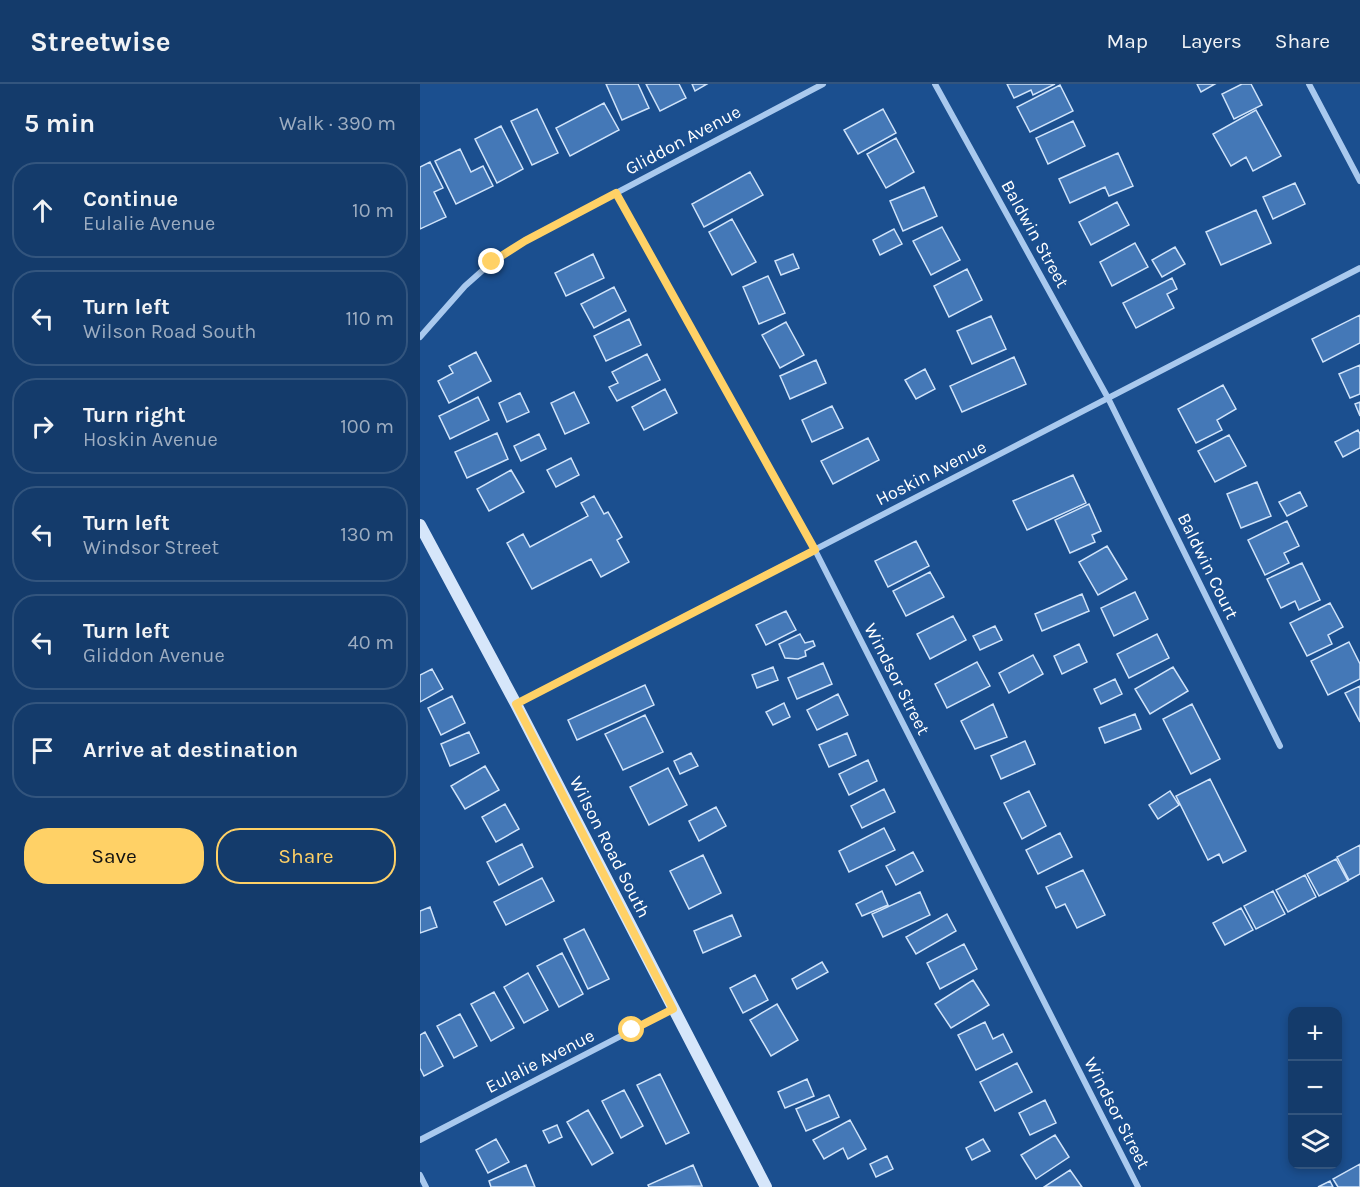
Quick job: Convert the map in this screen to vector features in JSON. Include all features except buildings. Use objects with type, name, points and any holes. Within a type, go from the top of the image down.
[{"type":"main road","name":"Wilson Road South","points":[[420,525],[516,704],[766,1187]]},
{"type":"street","name":"Gliddon Avenue","points":[[420,337],[465,286],[492,262],[525,241],[823,84]]},
{"type":"street","name":"Baldwin Street","points":[[935,84],[1108,398]]},
{"type":"street","points":[[1309,84],[1360,181]]},
{"type":"street","name":"Windsor Street","points":[[616,193],[815,550],[1138,1187]]},
{"type":"street","name":"Hoskin Avenue","points":[[516,704],[1360,268]]},
{"type":"street","name":"Baldwin Court","points":[[1108,398],[1280,746]]},
{"type":"street","name":"Eulalie Avenue","points":[[420,1140],[673,1009]]},
{"type":"street","points":[[420,1175],[426,1187]]},
{"type":"route","points":[[492,262],[525,241],[616,193],[815,550],[516,704],[673,1009],[632,1030]]}]
